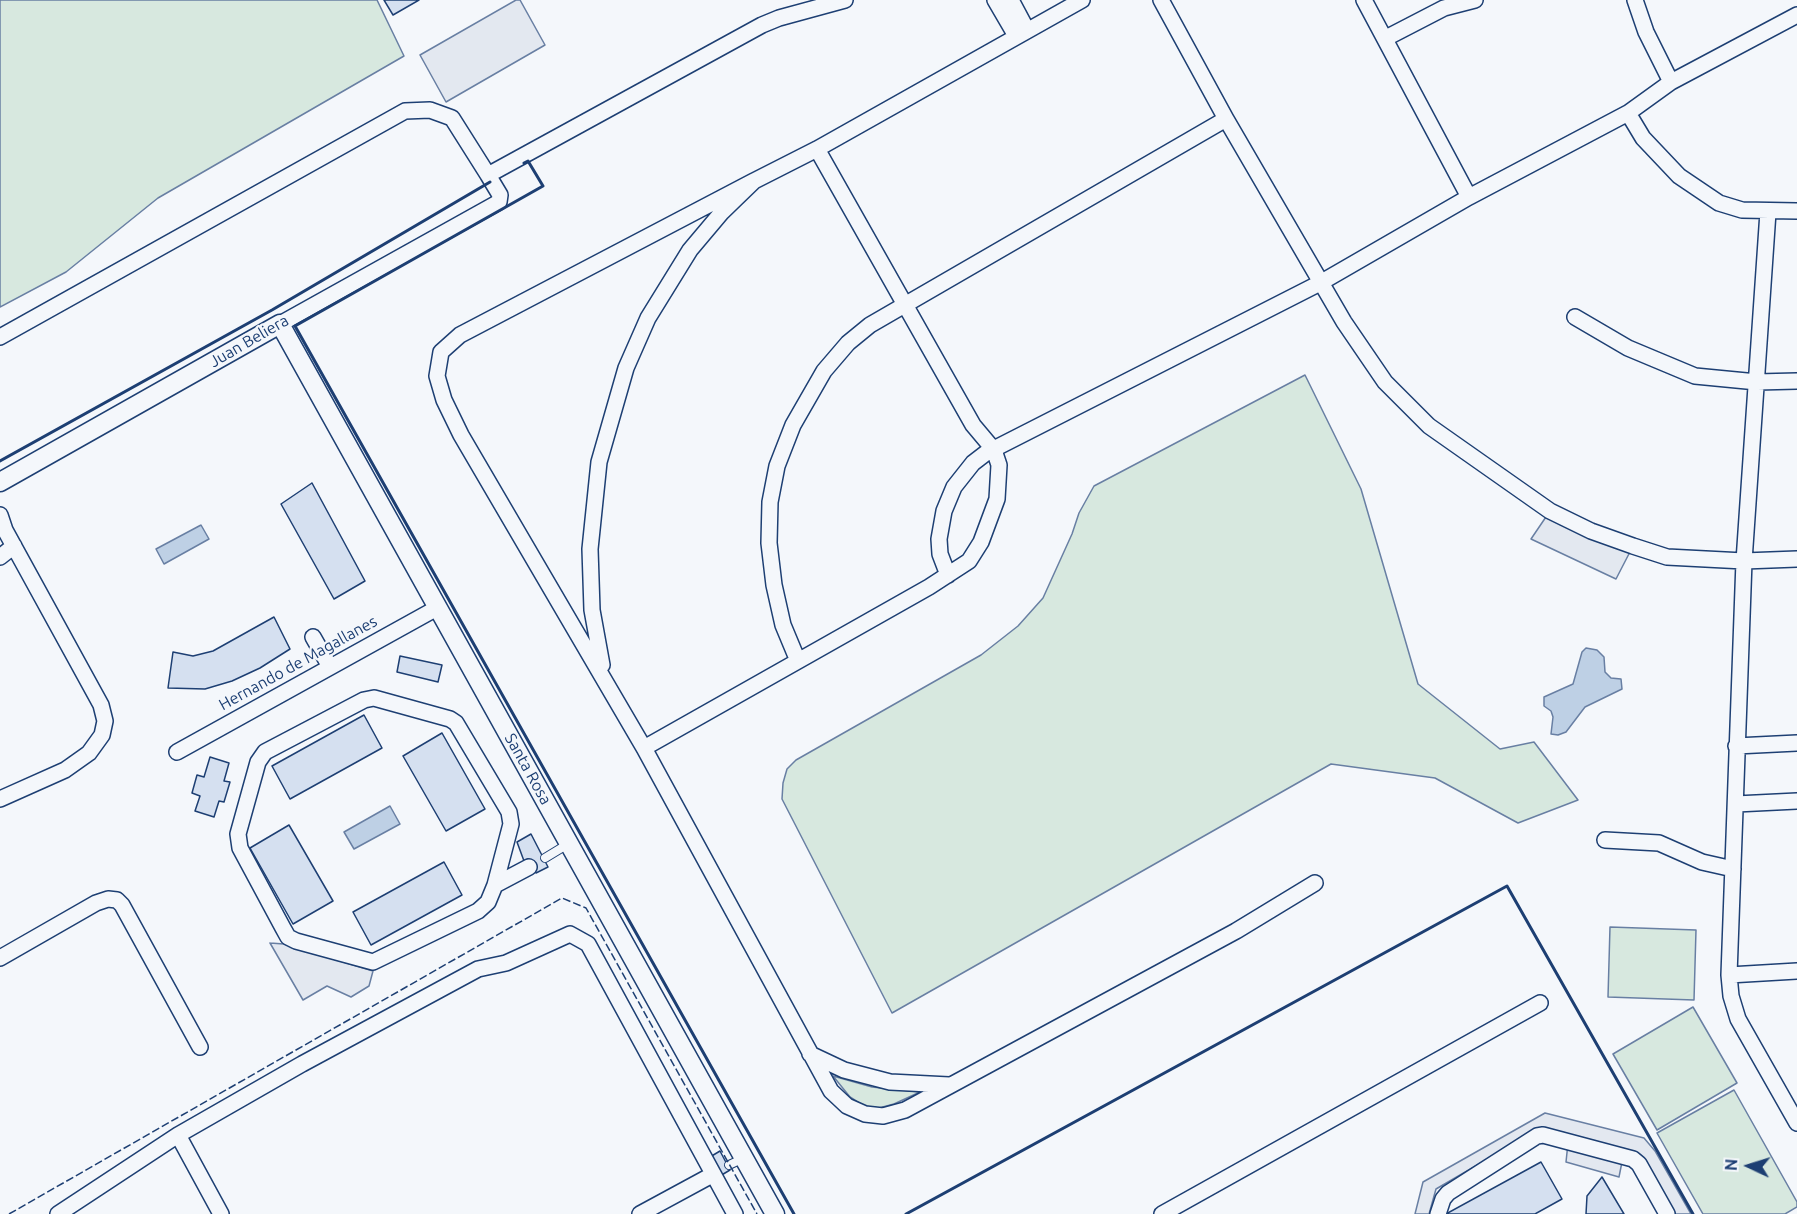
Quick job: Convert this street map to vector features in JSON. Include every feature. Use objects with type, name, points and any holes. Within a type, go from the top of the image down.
[{"type":"street","points":[[0,337],[405,111],[430,110],[452,118],[488,175],[762,25],[823,3],[845,0]]},
{"type":"street","points":[[995,0],[1022,33]]},
{"type":"street","points":[[1011,0],[1022,33]]},
{"type":"street","points":[[1082,0],[817,149],[460,335],[441,351],[437,376],[444,400],[461,435],[644,748],[831,1091],[847,1106],[865,1114],[883,1116],[905,1110],[1236,931],[1315,884]]},
{"type":"street","points":[[1161,0],[1320,283],[1379,373],[1429,426],[1529,498],[1591,531],[1667,557],[1744,561],[1797,559]]},
{"type":"street","points":[[1364,0],[1469,197]]},
{"type":"street","points":[[1386,38],[1447,4],[1475,0]]},
{"type":"street","points":[[1635,0],[1646,32],[1671,82]]},
{"type":"street","points":[[948,575],[940,554],[939,539],[944,511],[954,487],[973,463],[994,450],[1320,283],[1469,197],[1628,113],[1671,82],[1797,15]]},
{"type":"street","points":[[1628,113],[1643,138],[1679,176],[1719,203],[1742,210],[1797,211]]},
{"type":"street","points":[[798,662],[783,625],[774,585],[770,543],[770,502],[777,466],[793,425],[824,371],[848,343],[904,304],[1226,119]]},
{"type":"street","points":[[644,748],[948,575],[969,561],[990,522],[1000,482],[999,465],[994,450],[978,433],[817,149]]},
{"type":"street","name":"Juan Beliera","points":[[0,482],[498,202],[500,195],[488,175]]},
{"type":"street","points":[[605,680],[592,610],[590,549],[599,462],[612,410],[626,368],[648,318],[669,280],[690,250],[722,212],[754,181]]},
{"type":"street","points":[[1768,212],[1744,561],[1729,975],[1731,996],[1738,1019],[1797,1123]]},
{"type":"street","points":[[1575,317],[1604,336],[1674,368],[1717,380],[1797,381]]},
{"type":"street","name":"Santa Rosa","points":[[280,324],[570,843],[736,1161],[775,1214]]},
{"type":"street","points":[[0,515],[14,546],[100,705],[105,721],[102,735],[89,753],[66,770],[0,799]]},
{"type":"street","points":[[0,557],[14,546]]},
{"type":"street","name":"Hernando de Magallanes","points":[[177,752],[329,665],[437,608]]},
{"type":"street","points":[[314,637],[329,665]]},
{"type":"street","points":[[495,885],[511,824],[509,812],[456,723],[450,719],[374,698],[364,699],[265,752],[258,762],[238,834],[240,848],[288,937],[296,941],[373,962],[478,911],[488,902],[495,885],[529,867]]},
{"type":"street","points":[[1737,746],[1797,743]]},
{"type":"street","points":[[1736,804],[1797,801]]},
{"type":"street","points":[[1605,840],[1659,843],[1702,862],[1733,869]]},
{"type":"street","points":[[0,958],[96,903],[108,899],[117,900],[122,905],[200,1047]]},
{"type":"street","points":[[58,1214],[178,1136],[302,1064],[478,969],[506,963],[570,934],[588,944],[735,1214]]},
{"type":"street","points":[[1729,975],[1797,971]]},
{"type":"street","points":[[1162,1214],[1540,1003]]},
{"type":"street","points":[[810,1054],[844,1070],[890,1082],[952,1085]]},
{"type":"street","points":[[1438,1214],[1443,1199],[1448,1193],[1537,1136],[1543,1135],[1633,1159],[1640,1164],[1668,1214]]},
{"type":"street","points":[[178,1136],[221,1214]]},
{"type":"street","points":[[640,1214],[712,1175]]},
{"type":"lane","points":[[545,858],[570,843]]},
{"type":"shaded area","points":[[0,0],[377,0],[404,56],[158,198],[66,272],[0,307]]},
{"type":"shaded area","points":[[516,0],[520,0],[545,45],[446,102],[420,55]]},
{"type":"shaded area","points":[[1305,375],[1361,489],[1418,684],[1500,749],[1534,742],[1578,800],[1518,823],[1435,778],[1331,764],[892,1013],[782,799],[787,769],[796,760],[981,655],[1018,626],[1043,598],[1079,513],[1094,486]]},
{"type":"shaded area","points":[[1550,511],[1633,546],[1616,579],[1531,539]]},
{"type":"shaded area","points":[[1610,927],[1696,930],[1694,1000],[1608,997]]},
{"type":"shaded area","points":[[270,943],[284,944],[373,971],[369,986],[351,997],[327,986],[303,1000]]},
{"type":"shaded area","points":[[1693,1007],[1737,1083],[1657,1130],[1613,1054]]},
{"type":"shaded area","points":[[833,1076],[872,1087],[920,1092],[879,1108],[864,1106],[850,1097]]},
{"type":"shaded area","points":[[1734,1090],[1797,1202],[1797,1207],[1785,1214],[1703,1214],[1657,1133]]},
{"type":"shaded area","points":[[1545,1113],[1644,1138],[1655,1151],[1691,1214],[1672,1214],[1640,1155],[1541,1128],[1436,1189],[1429,1214],[1415,1214],[1423,1182]]},
{"type":"shaded area","points":[[1568,1143],[1623,1157],[1619,1177],[1566,1162]]},
{"type":"water","points":[[201,525],[209,539],[164,564],[156,549]]},
{"type":"water","points":[[1586,648],[1597,650],[1604,657],[1605,672],[1611,678],[1621,679],[1622,689],[1585,707],[1566,732],[1558,735],[1551,734],[1553,717],[1551,711],[1544,706],[1544,697],[1573,684],[1582,652]]},
{"type":"water","points":[[390,806],[400,824],[354,849],[344,832]]},
{"type":"building","points":[[384,0],[419,0],[393,15]]},
{"type":"building","points":[[312,483],[365,581],[334,599],[281,504]]},
{"type":"building","points":[[274,617],[290,649],[260,668],[232,681],[205,689],[168,688],[173,652],[193,656],[213,651]]},
{"type":"building","points":[[400,656],[442,665],[438,682],[397,672]]},
{"type":"building","points":[[364,715],[382,748],[290,799],[272,766]]},
{"type":"building","points":[[442,733],[485,809],[446,831],[403,756]]},
{"type":"building","points":[[210,757],[229,763],[224,781],[230,782],[224,802],[219,801],[214,817],[195,811],[200,796],[192,793],[197,775],[204,777]]},
{"type":"building","points":[[289,825],[333,901],[293,924],[250,848]]},
{"type":"building","points":[[531,834],[548,867],[536,873],[528,859],[524,861],[517,842]]},
{"type":"building","points":[[444,862],[462,895],[371,945],[353,912]]},
{"type":"building","points":[[720,1151],[730,1170],[720,1176],[710,1157]]},
{"type":"building","points":[[1541,1162],[1562,1199],[1535,1214],[1446,1214]]},
{"type":"building","points":[[1602,1177],[1624,1214],[1586,1214],[1587,1196]]},
{"type":"fence","points":[[9,1214],[562,898],[586,908],[757,1214]]},
{"type":"wall","points":[[524,163],[528,161],[543,186],[295,326],[794,1214]]},
{"type":"wall","points":[[0,461],[272,310],[490,182]]},
{"type":"wall","points":[[906,1214],[1507,886],[1693,1214]]}]
